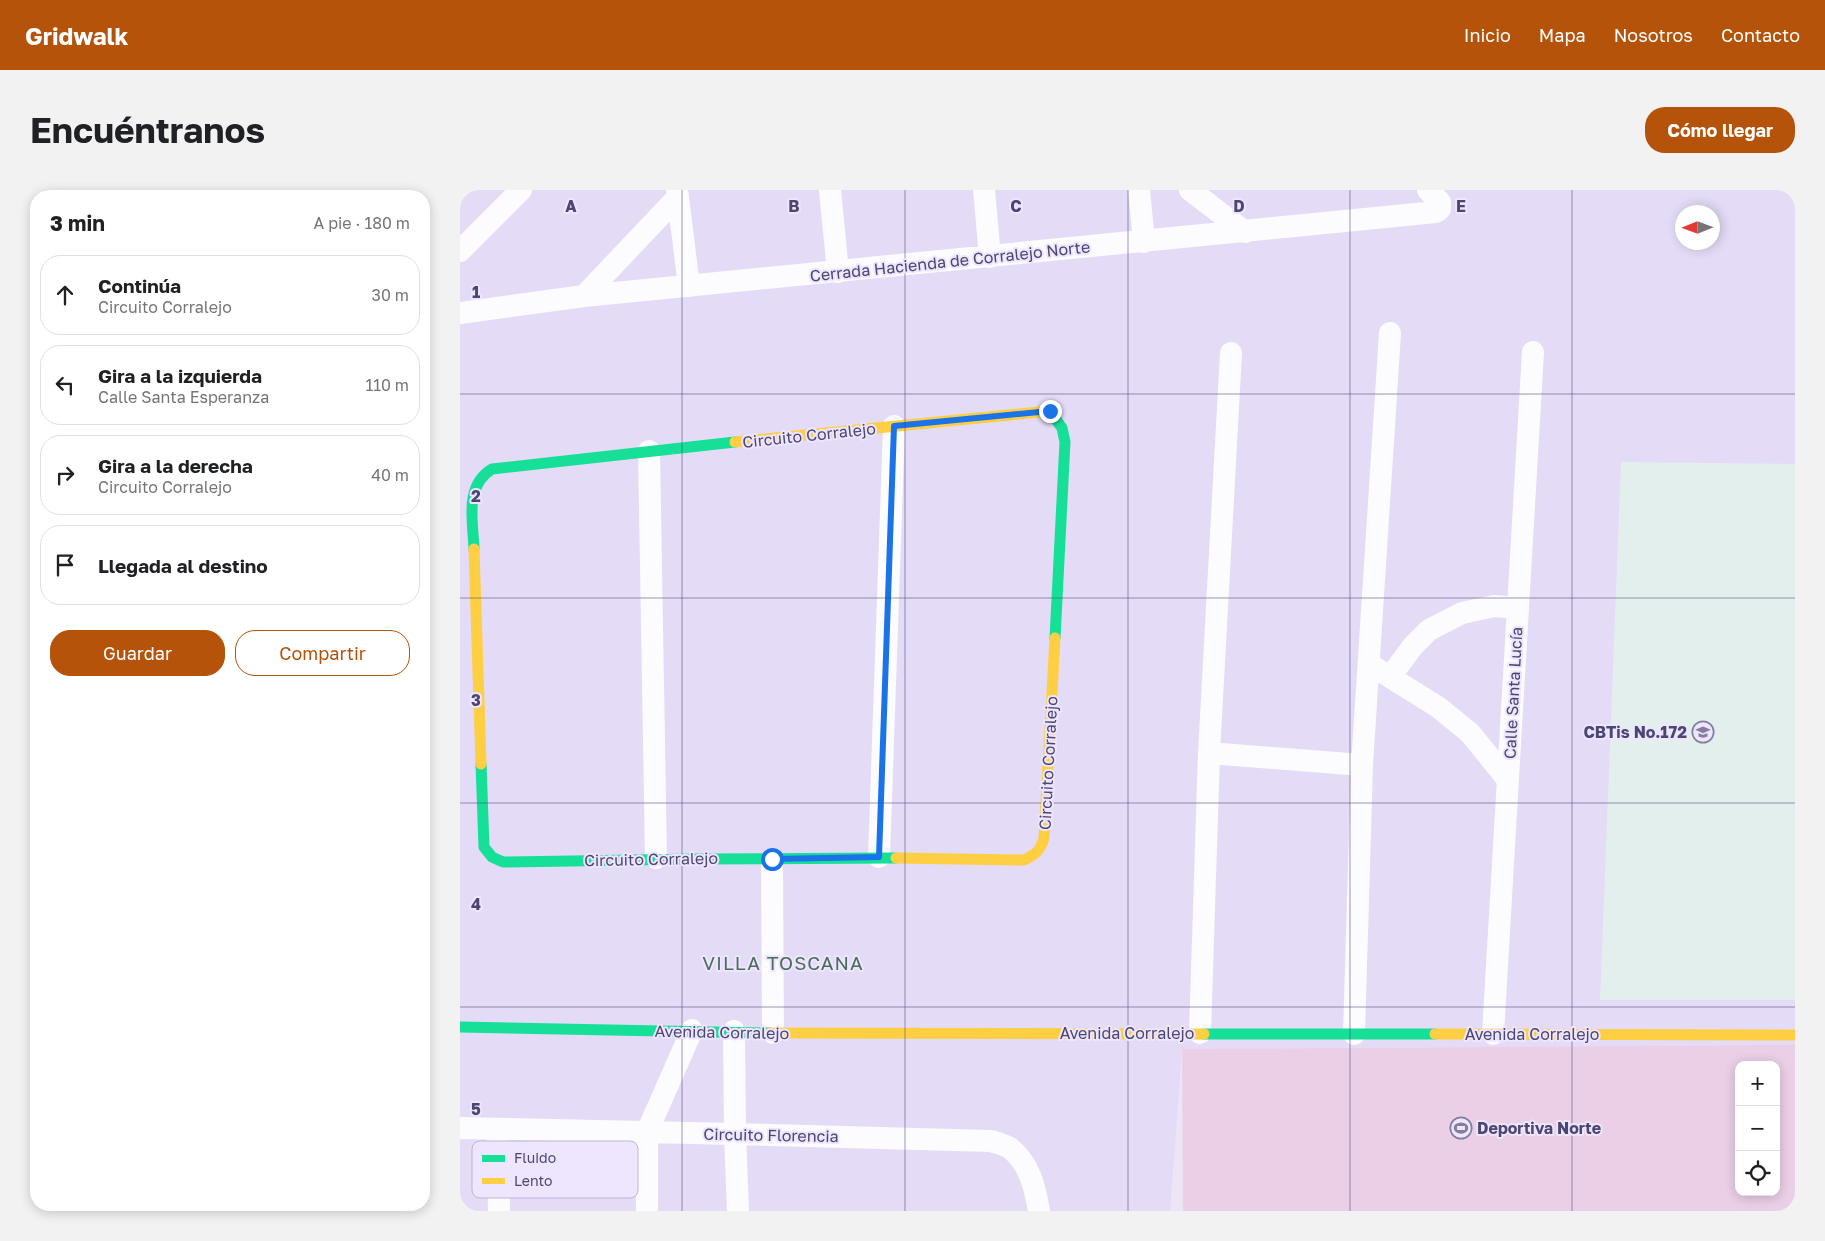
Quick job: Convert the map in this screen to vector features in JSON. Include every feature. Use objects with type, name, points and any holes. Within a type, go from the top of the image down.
[{"type":"street","points":[[460,251],[521,190]]},
{"type":"street","points":[[830,190],[838,272]]},
{"type":"street","points":[[984,190],[990,257]]},
{"type":"street","points":[[1139,190],[1144,242]]},
{"type":"street","points":[[1190,190],[1245,232]]},
{"type":"street","points":[[678,194],[689,286]]},
{"type":"street","points":[[584,296],[678,194]]},
{"type":"street","name":"Cerrada Hacienda de Corralejo Norte","points":[[460,313],[584,296],[1436,212],[1434,199]]},
{"type":"street","points":[[1354,1034],[1362,765],[1390,333]]},
{"type":"street","name":"Calle Santa Lucía","points":[[1493,1034],[1533,352]]},
{"type":"street","points":[[1200,1033],[1209,753],[1231,353]]},
{"type":"street","name":"Circuito Corralejo","points":[[1050,411],[1059,420],[1065,432],[1065,448],[1044,838],[1041,849],[1034,856],[1024,860],[879,857],[772,859],[656,858],[503,862],[492,858],[487,853],[484,847],[472,498],[476,484],[482,474],[492,469],[649,451],[1050,411]]},
{"type":"street","points":[[879,857],[894,426]]},
{"type":"street","points":[[649,451],[656,858]]},
{"type":"street","points":[[1390,677],[1413,646],[1429,630],[1462,612],[1494,606],[1518,608]]},
{"type":"street","points":[[1369,664],[1438,707],[1470,733],[1508,780]]},
{"type":"street","points":[[1209,753],[1362,765]]},
{"type":"street","points":[[772,859],[773,1033]]},
{"type":"street","name":"Avenida Corralejo","points":[[460,1027],[773,1033],[1795,1035]]},
{"type":"street","points":[[647,1211],[647,1132],[692,1030]]},
{"type":"street","points":[[734,1031],[734,1134],[738,1211]]},
{"type":"street","name":"Circuito Florencia","points":[[460,1128],[991,1141],[1009,1148],[1023,1162],[1033,1182],[1039,1211]]},
{"type":"street","points":[[497,1129],[497,1141]]},
{"type":"street","points":[[499,1198],[499,1211]]},
{"type":"shaded area","points":[[460,190],[1795,190],[1795,1045],[1182,1049],[1170,1211],[460,1211]]},
{"type":"shaded area","name":"CBTis No.172","points":[[1621,462],[1795,464],[1795,1000],[1600,1000]]},
{"type":"shaded area","name":"Deportiva Norte","points":[[1795,1045],[1795,1211],[1183,1211],[1182,1049]]},
{"type":"traffic: fast","points":[[1050,411],[1062,428],[1065,442],[1055,638]]},
{"type":"traffic: fast","points":[[474,549],[472,516],[474,494],[483,476],[492,469],[735,442]]},
{"type":"traffic: fast","points":[[481,764],[484,847],[492,857],[503,862],[896,858]]},
{"type":"traffic: fast","points":[[460,1027],[770,1033]]},
{"type":"traffic: fast","points":[[1204,1034],[1435,1034]]},
{"type":"traffic: slow","points":[[735,442],[1050,411]]},
{"type":"traffic: slow","points":[[474,549],[481,764]]},
{"type":"traffic: slow","points":[[896,858],[1024,860],[1039,849],[1044,838],[1055,638]]},
{"type":"traffic: slow","points":[[770,1033],[1204,1034]]},
{"type":"traffic: slow","points":[[1435,1034],[1795,1035]]},
{"type":"place","name":"CBTis No.172","points":[[1703,732]]},
{"type":"place","name":"Deportiva Norte","points":[[1461,1128]]},
{"type":"district","name":"VILLA TOSCANA","points":[[783,963]]},
{"type":"route","points":[[772,859],[879,857],[894,426],[1050,411]]}]
